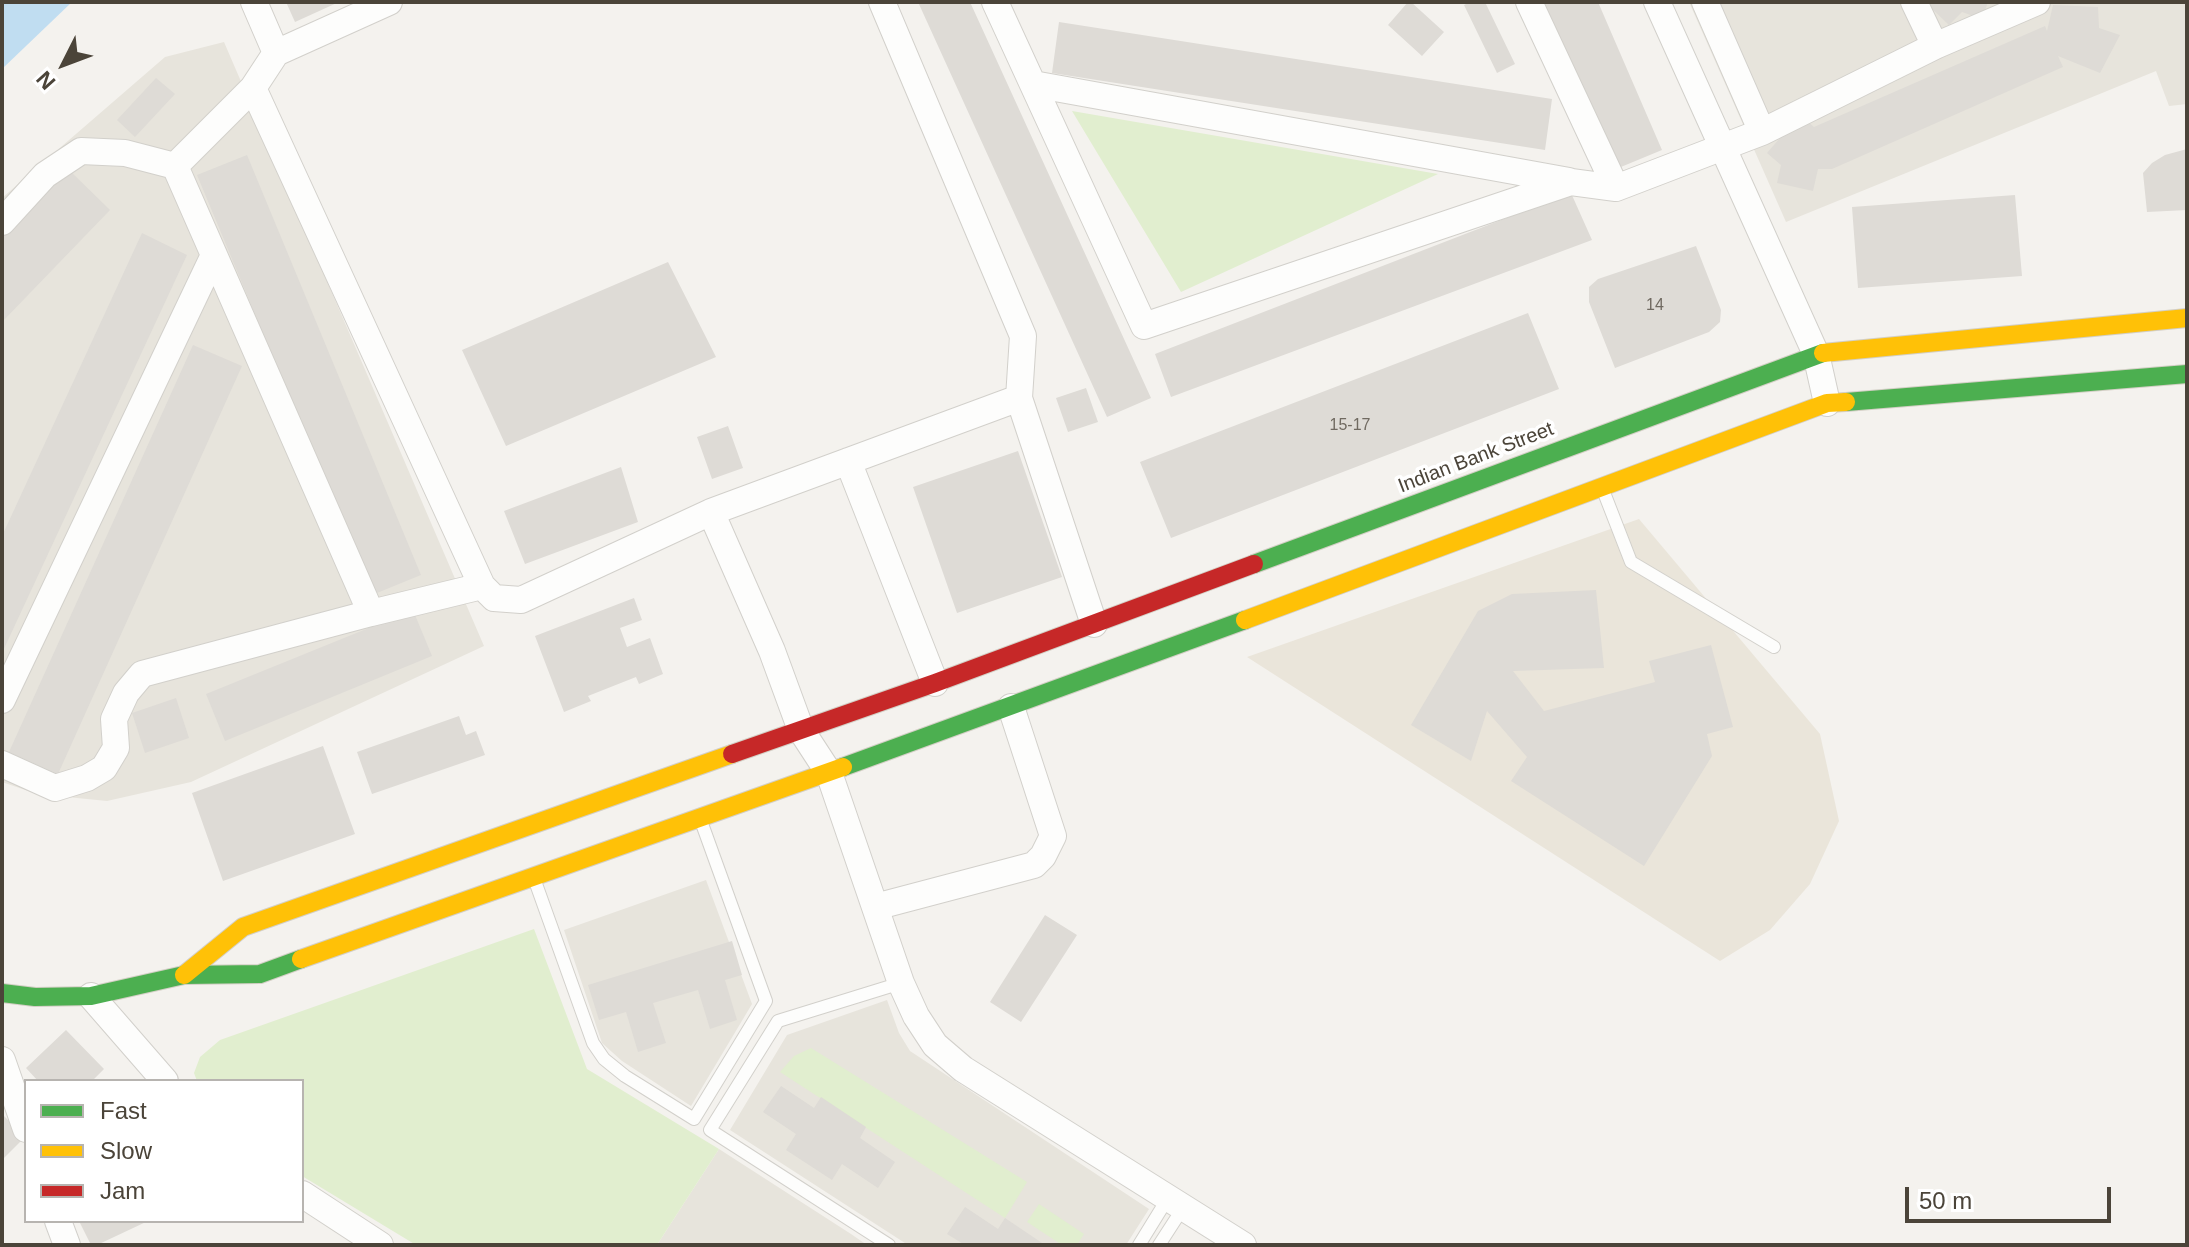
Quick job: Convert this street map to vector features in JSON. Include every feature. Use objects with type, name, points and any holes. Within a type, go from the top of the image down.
[{"type":"street","points":[[254,2],[276,53]]},
{"type":"street","points":[[175,166],[253,88],[276,53],[389,2]]},
{"type":"street","points":[[882,2],[1023,336],[1019,398],[1094,624]]},
{"type":"street","points":[[995,2],[1144,326],[1571,182]]},
{"type":"street","points":[[1529,2],[1616,188]]},
{"type":"street","points":[[1657,2],[1816,354],[1827,403]]},
{"type":"street","points":[[1705,2],[1762,132]]},
{"type":"street","points":[[1914,2],[1935,46]]},
{"type":"street","points":[[1033,84],[1616,188],[1762,132],[1935,46],[2037,2]]},
{"type":"street","points":[[253,88],[482,586],[494,598],[521,600],[711,512],[1019,398]]},
{"type":"street","points":[[2,222],[45,175],[81,151],[125,153],[175,166]]},
{"type":"street","points":[[175,166],[371,613]]},
{"type":"street","points":[[2,700],[214,255]]},
{"type":"street","name":"Indian Bank Street","points":[[184,975],[243,927],[935,683],[1816,354],[2187,318]]},
{"type":"street","points":[[2,993],[35,997],[91,996],[184,975],[260,974],[1011,707],[1827,403],[2187,374]]},
{"type":"street","points":[[848,461],[935,683]]},
{"type":"street","points":[[711,512],[772,651],[801,730],[829,773],[901,983],[916,1016],[935,1045],[963,1069],[1243,1245]]},
{"type":"street","points":[[2,764],[55,788],[87,778],[104,768],[116,748],[114,719],[126,693],[142,674],[482,586]]},
{"type":"street","points":[[875,907],[1034,865],[1043,856],[1053,836],[1011,707]]},
{"type":"street","points":[[91,996],[163,1079]]},
{"type":"street","points":[[2,1060],[24,1123]]},
{"type":"street","points":[[304,1195],[380,1245]]},
{"type":"street","points":[[59,1223],[67,1245]]},
{"type":"lane","points":[[1602,487],[1631,562],[1774,647]]},
{"type":"lane","points":[[534,877],[593,1043],[604,1059],[625,1076],[694,1119],[766,1001],[700,818]]},
{"type":"lane","points":[[889,1245],[710,1130],[778,1021],[901,983]]},
{"type":"lane","points":[[1139,1245],[1175,1203]]},
{"type":"lane","points":[[1159,1245],[1175,1203]]},
{"type":"shaded area","points":[[1689,2],[2187,2],[2187,104],[2169,106],[2156,71],[1786,222]]},
{"type":"shaded area","points":[[224,42],[484,646],[191,782],[107,801],[37,794],[2,782],[2,198],[165,57]]},
{"type":"shaded area","points":[[1639,519],[1820,734],[1839,821],[1810,884],[1770,930],[1720,961],[1247,657]]},
{"type":"shaded area","points":[[706,880],[752,1004],[691,1106],[622,1061],[602,1043],[564,930]]},
{"type":"shaded area","points":[[887,1000],[899,1033],[910,1051],[1149,1209],[1126,1245],[908,1245],[730,1130],[787,1035]]},
{"type":"shaded area","points":[[719,1149],[851,1234],[867,1245],[657,1245]]},
{"type":"green space","points":[[1072,111],[1438,174],[1181,292]]},
{"type":"green space","points":[[534,929],[587,1069],[719,1149],[657,1245],[416,1245],[304,1177],[304,1079],[196,1079],[194,1073],[200,1057],[220,1040]]},
{"type":"green space","points":[[811,1048],[1027,1182],[1005,1218],[780,1072],[794,1056]]},
{"type":"green space","points":[[1039,1204],[1084,1234],[1077,1245],[1062,1245],[1027,1222]]},
{"type":"water","points":[[2,2],[72,2],[2,69]]},
{"type":"building","points":[[286,2],[339,2],[295,22]]},
{"type":"building","points":[[918,2],[970,2],[1151,398],[1107,417]]},
{"type":"building","points":[[1408,2],[1444,32],[1422,56],[1388,25]]},
{"type":"building","points":[[1485,2],[1515,64],[1497,73],[1464,5]]},
{"type":"building","points":[[1543,2],[1598,2],[1662,150],[1616,169]]},
{"type":"building","points":[[1925,2],[1988,2],[1982,19],[1962,12],[1949,25]]},
{"type":"building","points":[[2053,5],[2098,7],[2099,28],[2120,35],[2100,73],[2058,56],[2063,67],[1832,169],[1818,169],[1813,191],[1777,183],[1781,165],[1767,153],[1800,115],[1814,127],[2045,26],[2047,31]]},
{"type":"building","points":[[1059,22],[1552,99],[1545,150],[1052,73]]},
{"type":"building","points":[[156,78],[175,94],[135,137],[117,120]]},
{"type":"building","points":[[2187,149],[2187,210],[2147,212],[2143,173],[2165,155]]},
{"type":"building","points":[[247,155],[421,575],[372,595],[197,175]]},
{"type":"building","points":[[68,169],[110,210],[2,322],[2,237]]},
{"type":"building","points":[[1571,193],[1592,240],[1171,397],[1155,354]]},
{"type":"building","points":[[2015,195],[2022,276],[1858,288],[1852,207]]},
{"type":"building","points":[[142,233],[187,255],[2,653],[2,536]]},
{"type":"building","points":[[1696,246],[1721,310],[1720,322],[1709,332],[1615,368],[1589,302],[1589,287],[1598,279]]},
{"type":"building","points":[[668,262],[716,357],[506,446],[462,350]]},
{"type":"building","points":[[1528,313],[1559,389],[1171,538],[1140,462]]},
{"type":"building","points":[[193,345],[242,366],[58,774],[9,752]]},
{"type":"building","points":[[1086,388],[1098,422],[1068,432],[1056,398]]},
{"type":"building","points":[[728,426],[743,468],[712,479],[697,437]]},
{"type":"building","points":[[1018,451],[1062,577],[957,613],[913,487]]},
{"type":"building","points":[[621,467],[638,522],[525,564],[504,511]]},
{"type":"building","points":[[1596,590],[1604,668],[1513,671],[1544,711],[1655,682],[1649,661],[1711,645],[1733,727],[1707,734],[1712,756],[1644,866],[1511,781],[1527,757],[1487,711],[1471,761],[1411,725],[1478,611],[1512,594]]},
{"type":"building","points":[[634,598],[642,620],[620,628],[627,647],[650,638],[663,674],[639,684],[636,677],[588,696],[591,701],[564,712],[535,636]]},
{"type":"building","points":[[413,610],[432,656],[225,741],[206,694]]},
{"type":"building","points":[[176,698],[189,738],[145,753],[132,713]]},
{"type":"building","points":[[459,716],[466,735],[476,731],[485,755],[372,794],[357,752]]},
{"type":"building","points":[[323,746],[355,834],[223,881],[192,793]]},
{"type":"building","points":[[1045,915],[1077,935],[1021,1022],[990,1002]]},
{"type":"building","points":[[732,941],[742,975],[725,980],[737,1020],[710,1029],[698,990],[653,1003],[666,1043],[638,1052],[626,1012],[599,1020],[588,985]]},
{"type":"building","points":[[66,1030],[104,1069],[94,1079],[36,1079],[26,1068]]},
{"type":"building","points":[[781,1086],[814,1108],[821,1097],[866,1127],[860,1138],[895,1162],[878,1188],[842,1164],[832,1180],[786,1150],[796,1134],[763,1112]]},
{"type":"building","points":[[2,1114],[24,1138],[2,1160]]},
{"type":"building","points":[[965,1207],[998,1229],[1005,1218],[1045,1245],[965,1245],[947,1234]]},
{"type":"building","points":[[80,1223],[144,1223],[97,1245],[91,1245]]},
{"type":"traffic: fast","points":[[1254,564],[1823,353]]},
{"type":"traffic: fast","points":[[1846,402],[2187,374]]},
{"type":"traffic: fast","points":[[843,767],[1245,620]]},
{"type":"traffic: fast","points":[[2,993],[35,997],[91,996],[184,975],[260,974],[301,959]]},
{"type":"traffic: slow","points":[[1823,353],[2187,318]]},
{"type":"traffic: slow","points":[[1245,620],[1827,403],[1846,402]]},
{"type":"traffic: slow","points":[[184,975],[243,927],[732,754]]},
{"type":"traffic: slow","points":[[301,959],[843,767]]},
{"type":"traffic: jam","points":[[732,754],[935,683],[1254,564]]}]
